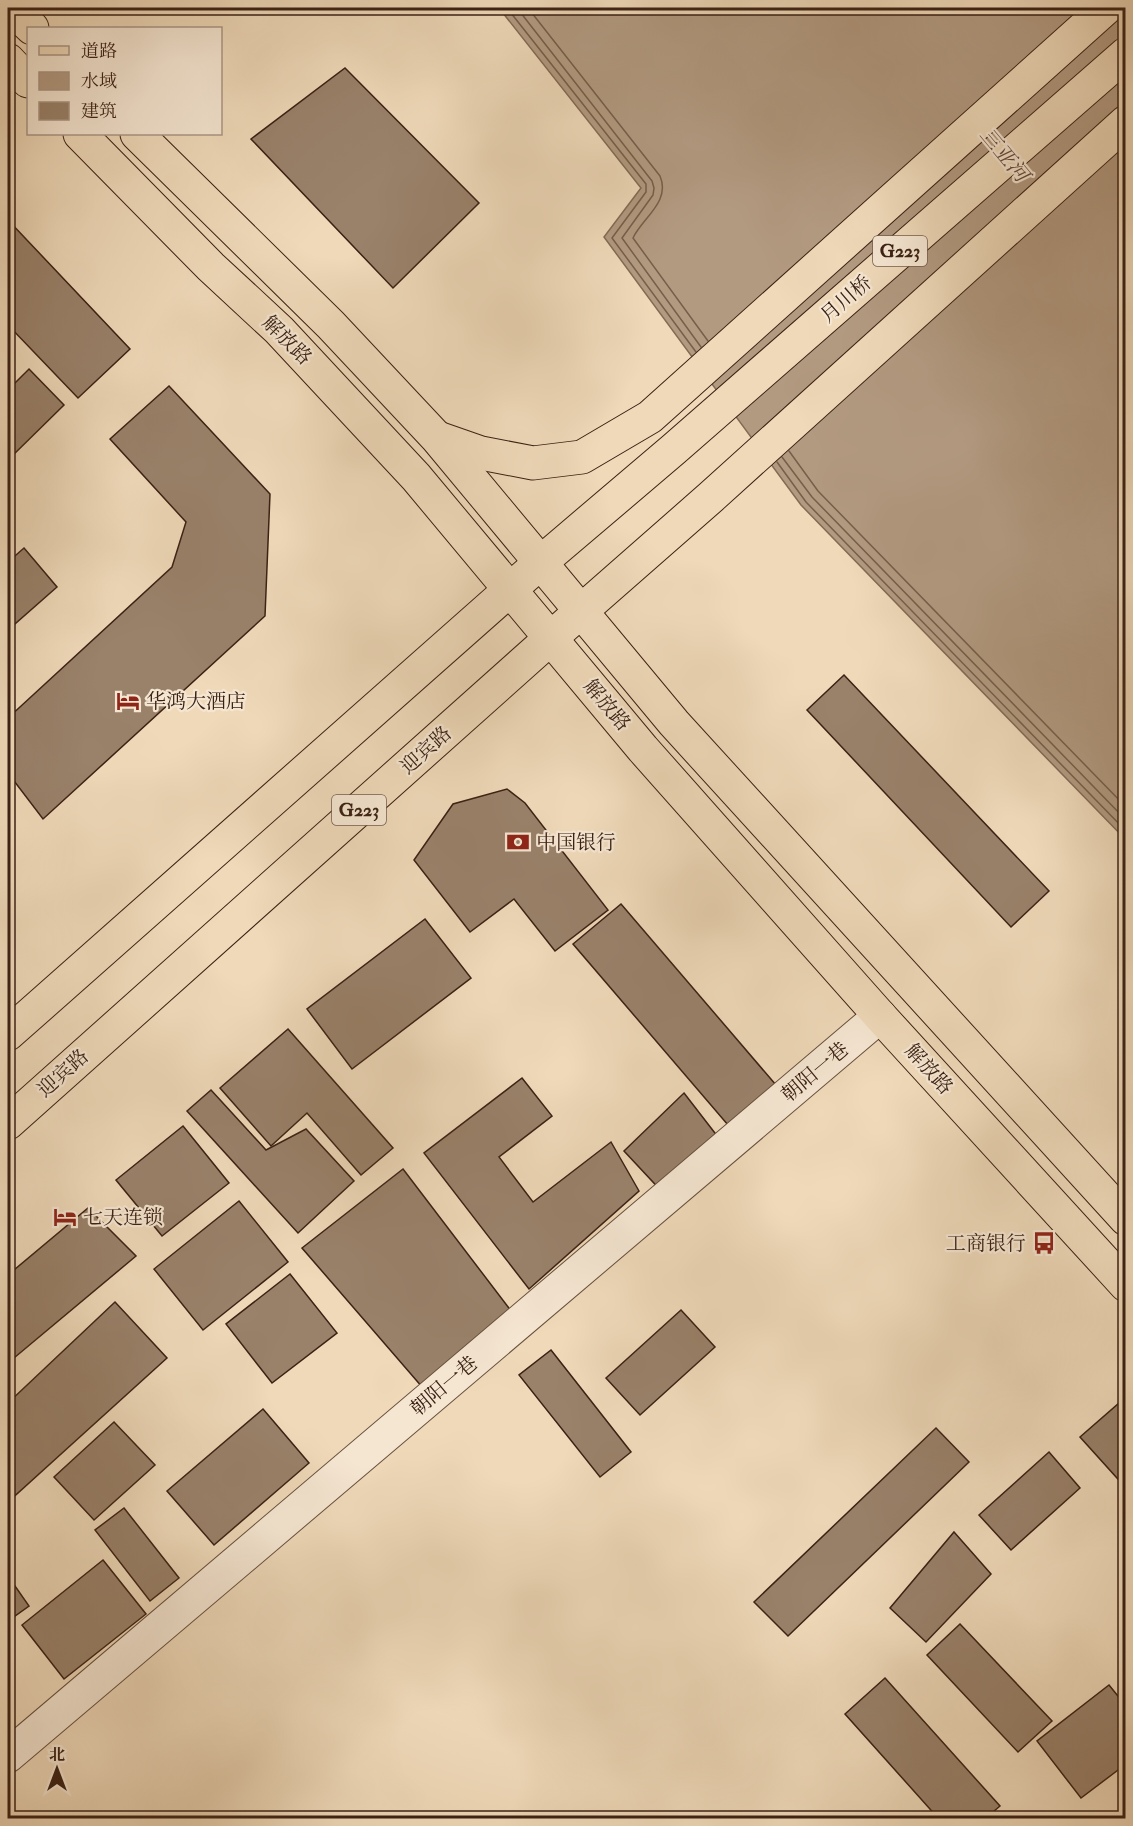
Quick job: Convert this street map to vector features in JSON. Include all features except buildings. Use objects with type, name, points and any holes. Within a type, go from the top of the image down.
[{"type":"main road","points":[[11,8],[31,27]]},
{"type":"main road","points":[[436,438],[481,453],[533,463],[582,457],[650,417],[1106,8]]},
{"type":"main road","name":"月川桥","points":[[540,563],[674,449],[1125,54]]},
{"type":"main road","points":[[8,60],[27,80]]},
{"type":"main road","name":"迎宾路","points":[[8,1123],[711,497],[1125,122]]},
{"type":"main road","name":"解放路","points":[[81,135],[211,267],[287,339],[416,477],[651,758],[880,1016],[1125,1285]]},
{"type":"main road","name":"解放路","points":[[138,135],[331,325],[436,438],[674,723],[1125,1219]]},
{"type":"main road","name":"G223","points":[[8,1034],[540,563]]},
{"type":"street","name":"朝阳一巷","points":[[8,1756],[880,1016]]},
{"type":"water","name":"三亚河","points":[[499,8],[1125,8],[1125,839],[801,505],[604,237],[641,188]]},
{"type":"place","name":"华鸿大酒店","points":[[128,701]]},
{"type":"place","name":"中国银行","points":[[518,842]]},
{"type":"place","name":"七天连锁","points":[[65,1217]]},
{"type":"place","name":"工商银行","points":[[1044,1243]]}]
